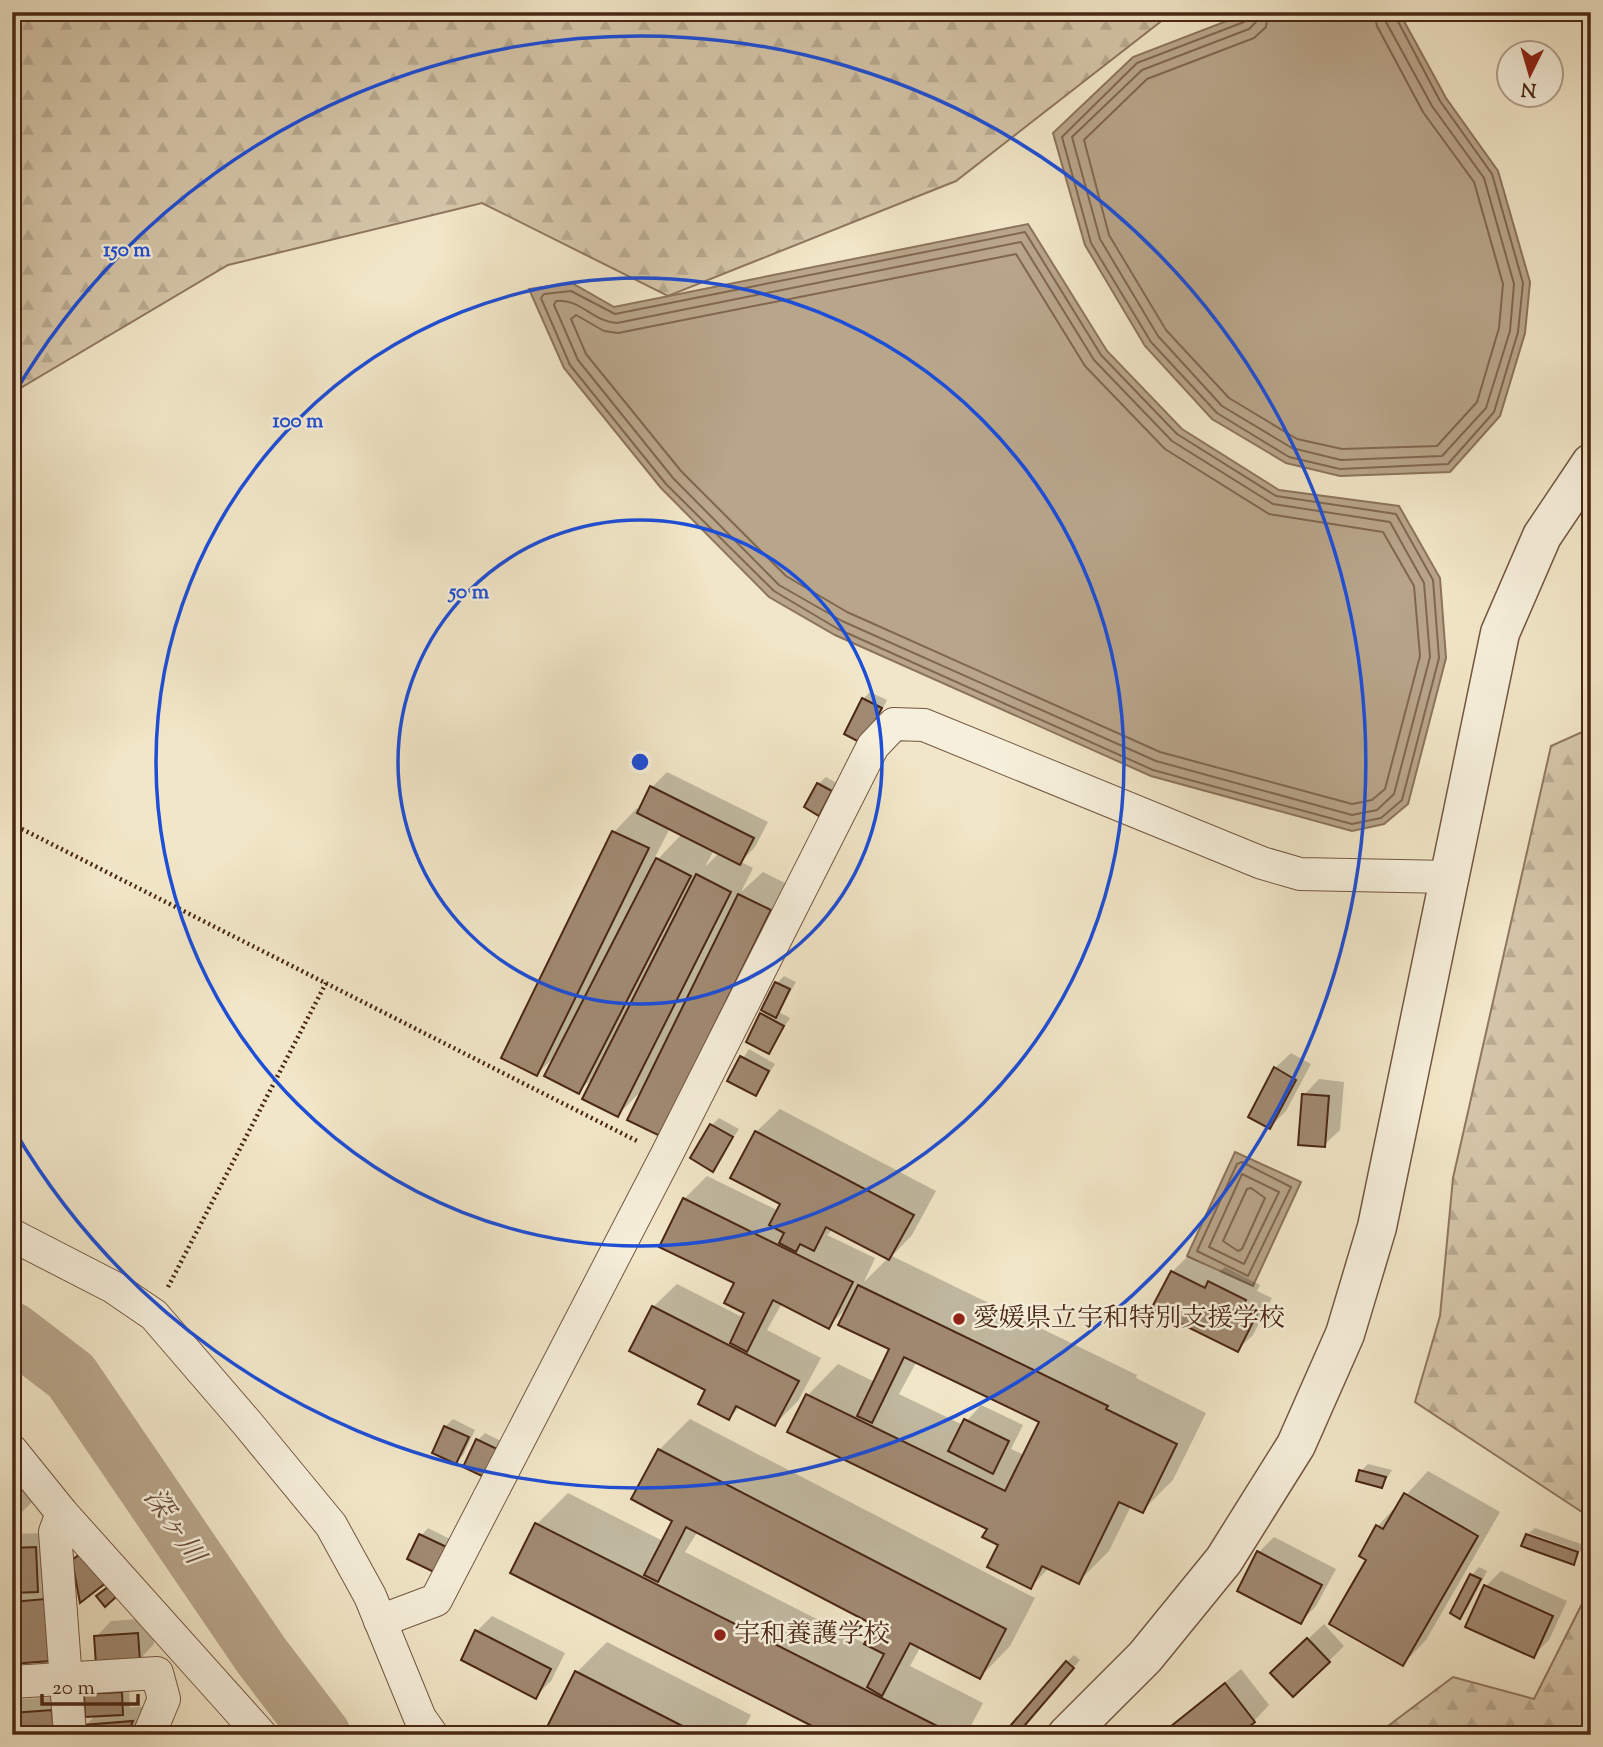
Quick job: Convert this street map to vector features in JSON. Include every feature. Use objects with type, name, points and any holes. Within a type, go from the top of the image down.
[{"type":"street","points":[[1067,1735],[1145,1657],[1224,1560],[1296,1445],[1345,1334],[1377,1227],[1500,633],[1542,537],[1591,463]]},
{"type":"street","points":[[380,1621],[436,1600],[666,1156],[873,746],[894,724],[924,725],[1262,863],[1300,874],[1449,877]]},
{"type":"street","points":[[12,1235],[113,1287],[153,1315],[331,1525],[380,1621],[420,1718],[432,1735]]},
{"type":"street","points":[[12,1451],[62,1514],[261,1735]]},
{"type":"street","points":[[62,1514],[55,1532],[70,1735]]},
{"type":"street","points":[[149,1735],[164,1699],[157,1673],[166,1627]]},
{"type":"street","points":[[12,1682],[157,1673]]},
{"type":"path","points":[[12,824],[666,1156]]},
{"type":"path","points":[[153,1315],[326,983]]},
{"type":"green space","points":[[12,12],[1173,12],[956,181],[668,296],[482,203],[228,265],[12,393]]},
{"type":"green space","points":[[1591,728],[1591,1518],[1415,1402],[1440,1316],[1453,1178],[1551,746]]},
{"type":"green space","points":[[1591,1586],[1591,1735],[1376,1735],[1453,1677],[1534,1699]]},
{"type":"water","points":[[1250,12],[1399,12],[1446,98],[1498,171],[1530,282],[1525,333],[1500,416],[1450,472],[1340,476],[1286,463],[1212,419],[1145,346],[1085,245],[1053,133],[1133,57]]},
{"type":"water","points":[[1028,224],[1107,351],[1182,429],[1279,490],[1399,506],[1440,578],[1446,658],[1408,804],[1384,824],[1352,831],[1151,776],[835,635],[769,597],[661,488],[564,368],[529,289],[572,283],[614,307]]},
{"type":"water","points":[[1235,1152],[1301,1182],[1253,1286],[1187,1256]]},
{"type":"building","points":[[862,698],[882,708],[863,744],[844,734]]},
{"type":"building","points":[[817,783],[832,791],[819,816],[804,807]]},
{"type":"building","points":[[650,786],[754,838],[740,865],[637,813]]},
{"type":"building","points":[[612,831],[649,848],[537,1076],[501,1058]]},
{"type":"building","points":[[656,858],[691,876],[579,1094],[544,1076]]},
{"type":"building","points":[[696,874],[731,892],[618,1117],[582,1099]]},
{"type":"building","points":[[738,894],[771,910],[660,1136],[627,1120]]},
{"type":"building","points":[[775,982],[790,989],[776,1018],[761,1010]]},
{"type":"building","points":[[760,1013],[784,1026],[769,1054],[746,1042]]},
{"type":"building","points":[[740,1056],[769,1071],[756,1096],[727,1081]]},
{"type":"building","points":[[1274,1067],[1296,1080],[1270,1129],[1248,1117]]},
{"type":"building","points":[[1302,1094],[1329,1096],[1325,1147],[1298,1145]]},
{"type":"building","points":[[710,1124],[733,1137],[713,1172],[690,1158]]},
{"type":"building","points":[[755,1131],[914,1215],[889,1260],[826,1227],[814,1251],[800,1244],[796,1252],[779,1243],[784,1233],[769,1225],[780,1204],[730,1178]]},
{"type":"building","points":[[683,1198],[853,1282],[829,1329],[773,1300],[747,1352],[730,1343],[744,1313],[724,1303],[734,1283],[659,1247]]},
{"type":"building","points":[[1171,1271],[1205,1288],[1208,1281],[1246,1300],[1243,1306],[1257,1314],[1238,1352],[1151,1309]]},
{"type":"building","points":[[858,1285],[1108,1406],[1106,1409],[1177,1444],[1143,1513],[1119,1502],[1079,1584],[1042,1566],[1031,1589],[987,1567],[998,1545],[982,1537],[987,1529],[787,1432],[806,1394],[1005,1491],[1039,1422],[904,1357],[872,1423],[857,1416],[889,1349],[838,1325]]},
{"type":"building","points":[[652,1306],[799,1381],[775,1426],[736,1406],[729,1420],[698,1404],[705,1390],[629,1351]]},
{"type":"building","points":[[964,1419],[1009,1441],[993,1474],[948,1451]]},
{"type":"building","points":[[444,1426],[469,1437],[456,1464],[432,1453]]},
{"type":"building","points":[[476,1439],[497,1449],[484,1477],[463,1467]]},
{"type":"building","points":[[658,1449],[1006,1629],[980,1679],[910,1643],[882,1696],[867,1687],[884,1654],[864,1644],[874,1625],[686,1527],[658,1582],[644,1575],[672,1521],[631,1499]]},
{"type":"building","points":[[1359,1470],[1386,1477],[1382,1488],[1356,1481]]},
{"type":"building","points":[[20,1481],[21,1515],[12,1516],[12,1482]]},
{"type":"building","points":[[1404,1493],[1478,1536],[1403,1666],[1329,1624],[1366,1560],[1359,1556],[1376,1525],[1383,1529]]},
{"type":"building","points":[[535,1523],[953,1734],[815,1735],[818,1729],[510,1573]]},
{"type":"building","points":[[419,1534],[453,1550],[440,1575],[407,1559]]},
{"type":"building","points":[[1526,1534],[1578,1552],[1574,1565],[1521,1546]]},
{"type":"building","points":[[36,1547],[38,1592],[12,1593],[12,1548]]},
{"type":"building","points":[[84,1551],[107,1582],[80,1603],[72,1560]]},
{"type":"building","points":[[1257,1551],[1322,1585],[1301,1624],[1237,1591]]},
{"type":"building","points":[[1470,1574],[1481,1579],[1460,1619],[1450,1613]]},
{"type":"building","points":[[1484,1585],[1553,1616],[1534,1658],[1465,1627]]},
{"type":"building","points":[[108,1587],[116,1597],[105,1607],[96,1596]]},
{"type":"building","points":[[45,1599],[51,1661],[12,1664],[12,1602]]},
{"type":"building","points":[[475,1630],[551,1669],[536,1699],[461,1660]]},
{"type":"building","points":[[138,1633],[140,1661],[96,1665],[94,1636]]},
{"type":"building","points":[[1307,1638],[1330,1662],[1293,1697],[1270,1673]]},
{"type":"building","points":[[1066,1661],[1074,1668],[1019,1732],[1011,1725]]},
{"type":"building","points":[[575,1671],[700,1735],[543,1735]]},
{"type":"building","points":[[1225,1683],[1255,1722],[1239,1735],[1160,1735]]},
{"type":"building","points":[[122,1692],[123,1715],[85,1717],[84,1694]]},
{"type":"building","points":[[52,1710],[54,1735],[12,1735],[12,1713]]},
{"type":"building","points":[[133,1721],[127,1735],[84,1735],[83,1725]]},
{"type":"waterway","name":"深ヶ川","points":[[12,1331],[71,1376],[261,1655],[322,1735]]},
{"type":"place","name":"愛媛県立宇和特別支援学校","points":[[959,1319]]},
{"type":"place","name":"宇和養護学校","points":[[720,1635]]}]
